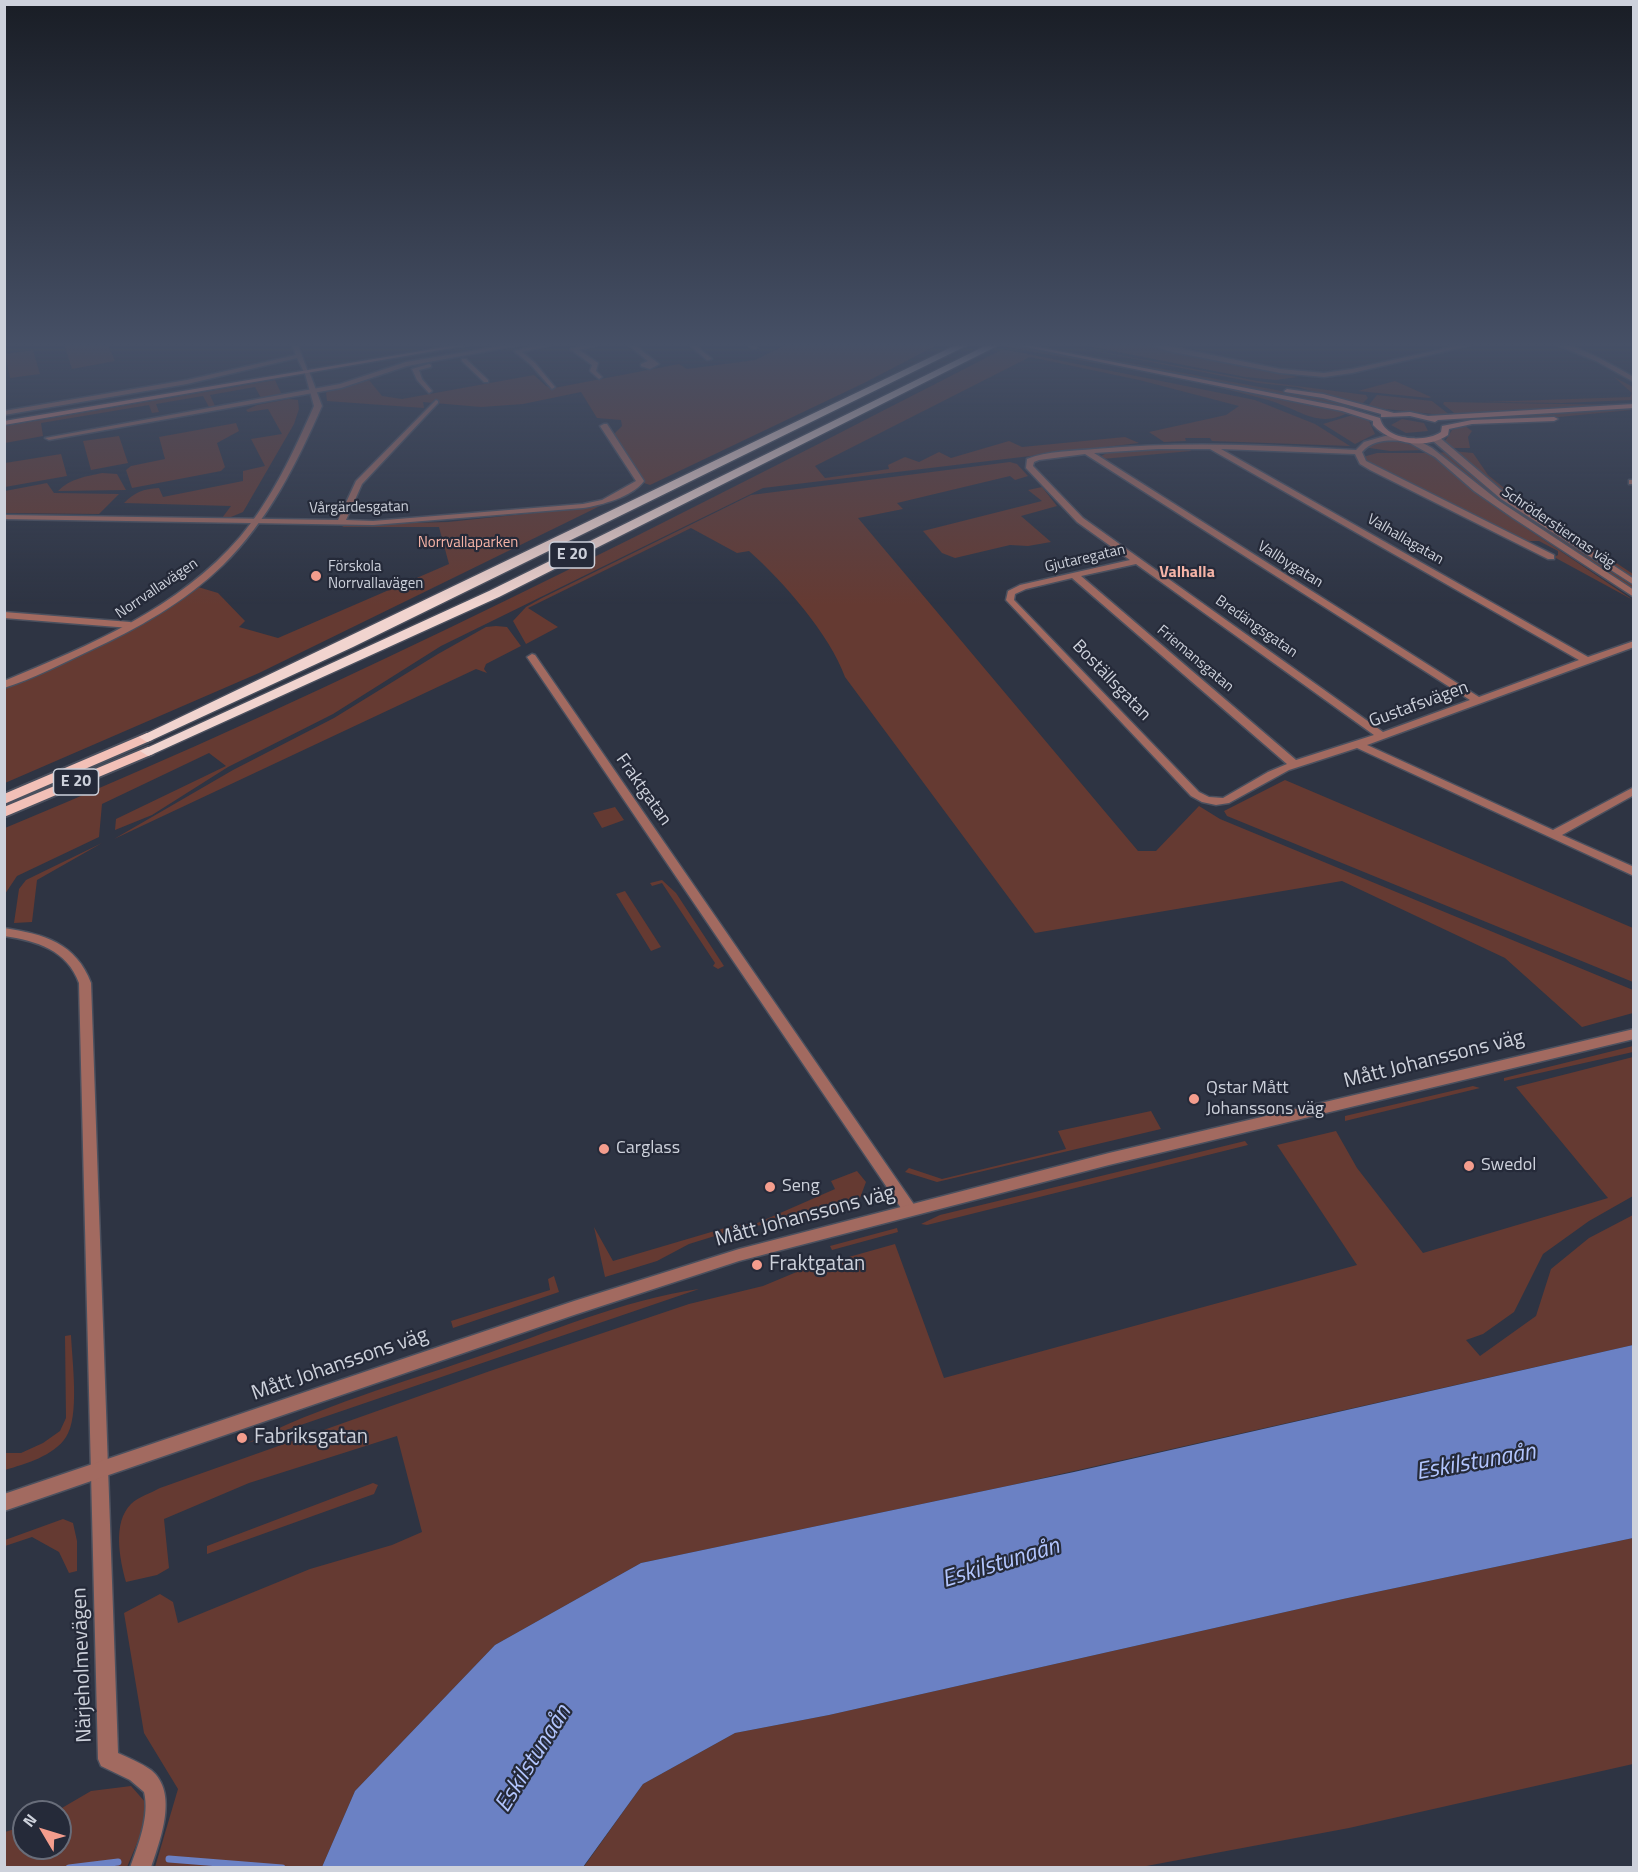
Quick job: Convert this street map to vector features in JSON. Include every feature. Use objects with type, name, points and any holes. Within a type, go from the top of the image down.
[{"type":"highway","name":"E 20","points":[[4,813],[788,430]]},
{"type":"highway","name":"E 20","points":[[4,800],[147,744],[494,594],[822,430]]},
{"type":"main road","points":[[1384,430],[1408,439],[1436,439],[1444,435],[1445,430]]},
{"type":"street","points":[[49,438],[92,430]]},
{"type":"street","name":"Norrvallavägen","points":[[4,685],[90,648],[154,612],[206,575],[232,550],[254,522],[306,430]]},
{"type":"street","points":[[340,523],[359,483],[409,430]]},
{"type":"street","name":"Vårgärdesgatan","points":[[4,517],[340,523],[444,519],[573,507],[604,502],[637,486],[640,481],[607,430]]},
{"type":"street","points":[[1358,452],[1364,444],[1379,435],[1380,430]]},
{"type":"street","points":[[1373,440],[1408,439]]},
{"type":"street","name":"Schröderstiernas väg","points":[[1408,439],[1432,451],[1474,487],[1526,524],[1634,594]]},
{"type":"street","name":"Schröderstiernas väg","points":[[1436,439],[1504,497],[1634,583]]},
{"type":"street","name":"Bredängsgatan","points":[[1358,452],[1209,445],[1157,445],[1037,458],[1030,461],[1029,466],[1080,520],[1382,736]]},
{"type":"street","name":"Valhallagatan","points":[[1209,445],[1587,660]]},
{"type":"street","name":"Vallbygatan","points":[[1087,452],[1479,701]]},
{"type":"street","name":"Schröderstiernas väg","points":[[1358,452],[1363,462],[1373,468],[1551,557]]},
{"type":"street","name":"Gjutaregatan","points":[[1039,584],[1137,561]]},
{"type":"street","name":"Friemansgatan","points":[[1074,576],[1295,765]]},
{"type":"street","name":"Boställsgatan","points":[[1039,584],[1015,590],[1009,596],[1010,600],[1195,794],[1219,804]]},
{"type":"street","points":[[4,615],[130,625]]},
{"type":"street","name":"Gustafsvägen","points":[[1219,804],[1229,801],[1265,777],[1295,765],[1359,745],[1634,644]]},
{"type":"street","name":"Fraktgatan","points":[[532,657],[910,1210]]},
{"type":"street","points":[[1359,745],[1634,872]]},
{"type":"street","points":[[1553,835],[1634,790]]},
{"type":"street","points":[[4,932],[41,939],[75,959],[82,970],[85,983],[99,1470]]},
{"type":"street","name":"Mått Johanssons väg","points":[[4,1503],[563,1311],[728,1258],[1109,1159],[1634,1034]]},
{"type":"street","name":"Närjeholmevägen","points":[[99,1470],[108,1759],[147,1780],[156,1796],[152,1836],[140,1868]]},
{"type":"green space","points":[[5,430],[42,430],[43,436],[5,443]]},
{"type":"green space","points":[[196,430],[239,431],[217,443],[225,467],[221,471],[132,488],[126,470],[131,466],[165,459],[159,437]]},
{"type":"green space","points":[[280,430],[290,430],[243,512],[222,518],[231,506],[124,503],[132,496],[148,489],[159,488],[163,497],[243,481],[243,471],[265,466],[251,439],[282,434]]},
{"type":"green space","points":[[618,430],[765,430],[650,485],[644,483],[613,435]]},
{"type":"green space","points":[[844,430],[885,430],[815,466],[825,478],[889,469],[888,465],[905,457],[919,462],[939,452],[951,458],[1009,441],[1022,447],[1125,437],[1139,443],[763,488],[441,646],[333,714],[228,767],[152,815],[115,830],[116,819],[226,766],[209,753],[102,804],[99,837],[17,876],[5,894],[5,828],[132,774],[384,659]]},
{"type":"green space","points":[[1325,430],[1350,446],[1212,441],[1210,438],[1185,438],[1186,441],[1164,442],[1149,432]]},
{"type":"green space","points":[[1333,430],[1373,430],[1375,434],[1355,444]]},
{"type":"green space","points":[[1401,430],[1428,431],[1406,433]]},
{"type":"green space","points":[[1452,430],[1472,431],[1468,437],[1470,448],[1448,448],[1444,443]]},
{"type":"green space","points":[[119,436],[128,463],[91,470],[83,441]]},
{"type":"green space","points":[[1378,441],[1410,442],[1427,450],[1390,451],[1363,447]]},
{"type":"green space","points":[[1189,447],[1191,451],[1102,459],[1101,456],[1109,452]]},
{"type":"green space","points":[[1452,451],[1473,453],[1488,475],[1513,495],[1633,574],[1633,579],[1514,500]]},
{"type":"green space","points":[[1446,452],[1497,495],[1633,586],[1633,590],[1488,495],[1438,453]]},
{"type":"green space","points":[[1377,453],[1432,453],[1489,503],[1633,600],[1554,557],[1558,555],[1558,551],[1539,541],[1525,541],[1375,467],[1363,457]]},
{"type":"green space","points":[[61,454],[67,476],[5,487],[5,463]]},
{"type":"green space","points":[[1010,462],[1017,464],[1028,476],[1015,480],[1010,476],[897,503],[903,509],[858,518],[1138,851],[1156,851],[1199,806],[1220,819],[1633,990],[1633,1013],[1582,1027],[1505,958],[1342,881],[1035,933],[845,677],[817,627],[790,593],[749,551],[737,553],[691,528],[528,608],[558,627],[526,644],[513,621],[526,607],[542,598],[751,495]]},
{"type":"green space","points":[[102,473],[117,474],[126,490],[58,491],[73,481]]},
{"type":"green space","points":[[47,483],[54,493],[119,494],[99,514],[5,513],[5,491]]},
{"type":"green space","points":[[1042,487],[1057,506],[1021,516],[1051,542],[1028,546],[1010,545],[955,558],[942,553],[923,531],[1042,501],[1028,490]]},
{"type":"green space","name":"Norrvallaparken","points":[[600,506],[259,673],[5,783],[5,689],[109,641],[198,587],[218,593],[245,621],[239,627],[278,638],[449,564],[439,527],[342,527],[345,525],[448,522]]},
{"type":"green space","points":[[486,627],[507,627],[521,646],[486,664],[484,669],[487,673],[476,669],[114,839],[233,770],[334,718]]},
{"type":"green space","points":[[1285,780],[1633,928],[1633,982],[1227,816],[1224,811]]},
{"type":"green space","points":[[615,807],[624,820],[602,828],[593,813]]},
{"type":"green space","points":[[102,843],[37,880],[32,922],[14,923],[19,889],[26,880]]},
{"type":"green space","points":[[662,880],[676,893],[724,966],[718,969],[713,966],[715,963],[662,883],[652,886],[650,883]]},
{"type":"green space","points":[[625,891],[661,947],[651,951],[616,894]]},
{"type":"green space","points":[[1633,1046],[1633,1052],[1504,1081],[1504,1078]]},
{"type":"green space","points":[[1633,1057],[1633,1196],[1589,1221],[1543,1254],[1514,1312],[1483,1334],[1466,1340],[1480,1356],[1536,1316],[1551,1269],[1589,1238],[1633,1215],[1633,1345],[1012,1485],[641,1563],[495,1645],[355,1791],[322,1867],[155,1867],[178,1789],[144,1733],[124,1613],[160,1594],[173,1602],[178,1623],[310,1569],[392,1545],[422,1532],[397,1436],[249,1483],[164,1519],[169,1568],[157,1575],[126,1582],[120,1553],[119,1531],[125,1512],[141,1497],[160,1488],[490,1371],[689,1304],[763,1286],[799,1271],[895,1244],[944,1378],[1357,1265],[1277,1145],[1336,1131],[1357,1168],[1423,1253],[1608,1198],[1516,1087]]},
{"type":"green space","points":[[1473,1086],[1480,1088],[1345,1121],[1345,1116]]},
{"type":"green space","points":[[1151,1111],[1161,1129],[937,1182],[905,1172],[909,1168],[942,1179],[1066,1149],[1058,1131]]},
{"type":"green space","points":[[1245,1141],[1248,1145],[927,1225],[921,1224],[940,1215]]},
{"type":"green space","points":[[857,1171],[866,1182],[860,1198],[834,1209],[782,1223],[744,1227],[689,1244],[657,1261],[605,1277],[594,1227],[613,1261],[735,1225],[755,1224],[835,1189],[831,1181]]},
{"type":"green space","points":[[897,1228],[898,1232],[832,1250],[830,1246]]},
{"type":"green space","points":[[554,1276],[559,1292],[453,1328],[451,1321],[550,1290],[548,1279]]},
{"type":"green space","points":[[699,1289],[248,1443],[332,1406],[587,1318],[643,1301]]},
{"type":"green space","points":[[71,1335],[74,1403],[73,1416],[66,1437],[61,1444],[47,1454],[5,1470],[5,1453],[21,1453],[43,1443],[60,1431],[66,1418],[65,1336]]},
{"type":"green space","points":[[373,1483],[378,1485],[374,1494],[207,1554],[207,1546]]},
{"type":"green space","points":[[63,1519],[73,1523],[77,1541],[77,1571],[69,1573],[59,1552],[32,1537],[5,1546],[5,1540]]},
{"type":"green space","points":[[1633,1538],[1633,1764],[1349,1828],[1141,1867],[583,1868],[643,1784],[735,1733],[829,1715],[1343,1599]]},
{"type":"green space","points":[[131,1786],[146,1803],[143,1829],[127,1867],[5,1868],[5,1832],[12,1830],[12,1860],[72,1860],[72,1802],[91,1791]]},
{"type":"water","name":"Eskilstunaån","points":[[1633,1345],[1633,1538],[1343,1599],[829,1715],[735,1733],[643,1784],[583,1867],[322,1867],[355,1791],[495,1645],[641,1563],[1074,1472]]},
{"type":"waterway","points":[[169,1859],[282,1868]]},
{"type":"waterway","points":[[69,1868],[118,1862]]},
{"type":"place","name":"Förskola Norrvallavägen","points":[[316,576]]},
{"type":"place","name":"Qstar Mått Johanssons väg","points":[[1194,1099]]},
{"type":"place","name":"Carglass","points":[[604,1149]]},
{"type":"place","name":"Swedol","points":[[1469,1166]]},
{"type":"place","name":"Seng","points":[[770,1187]]},
{"type":"place","name":"Fraktgatan","points":[[757,1265]]},
{"type":"place","name":"Fabriksgatan","points":[[242,1438]]},
{"type":"district","name":"Valhalla","points":[[1187,573]]}]
